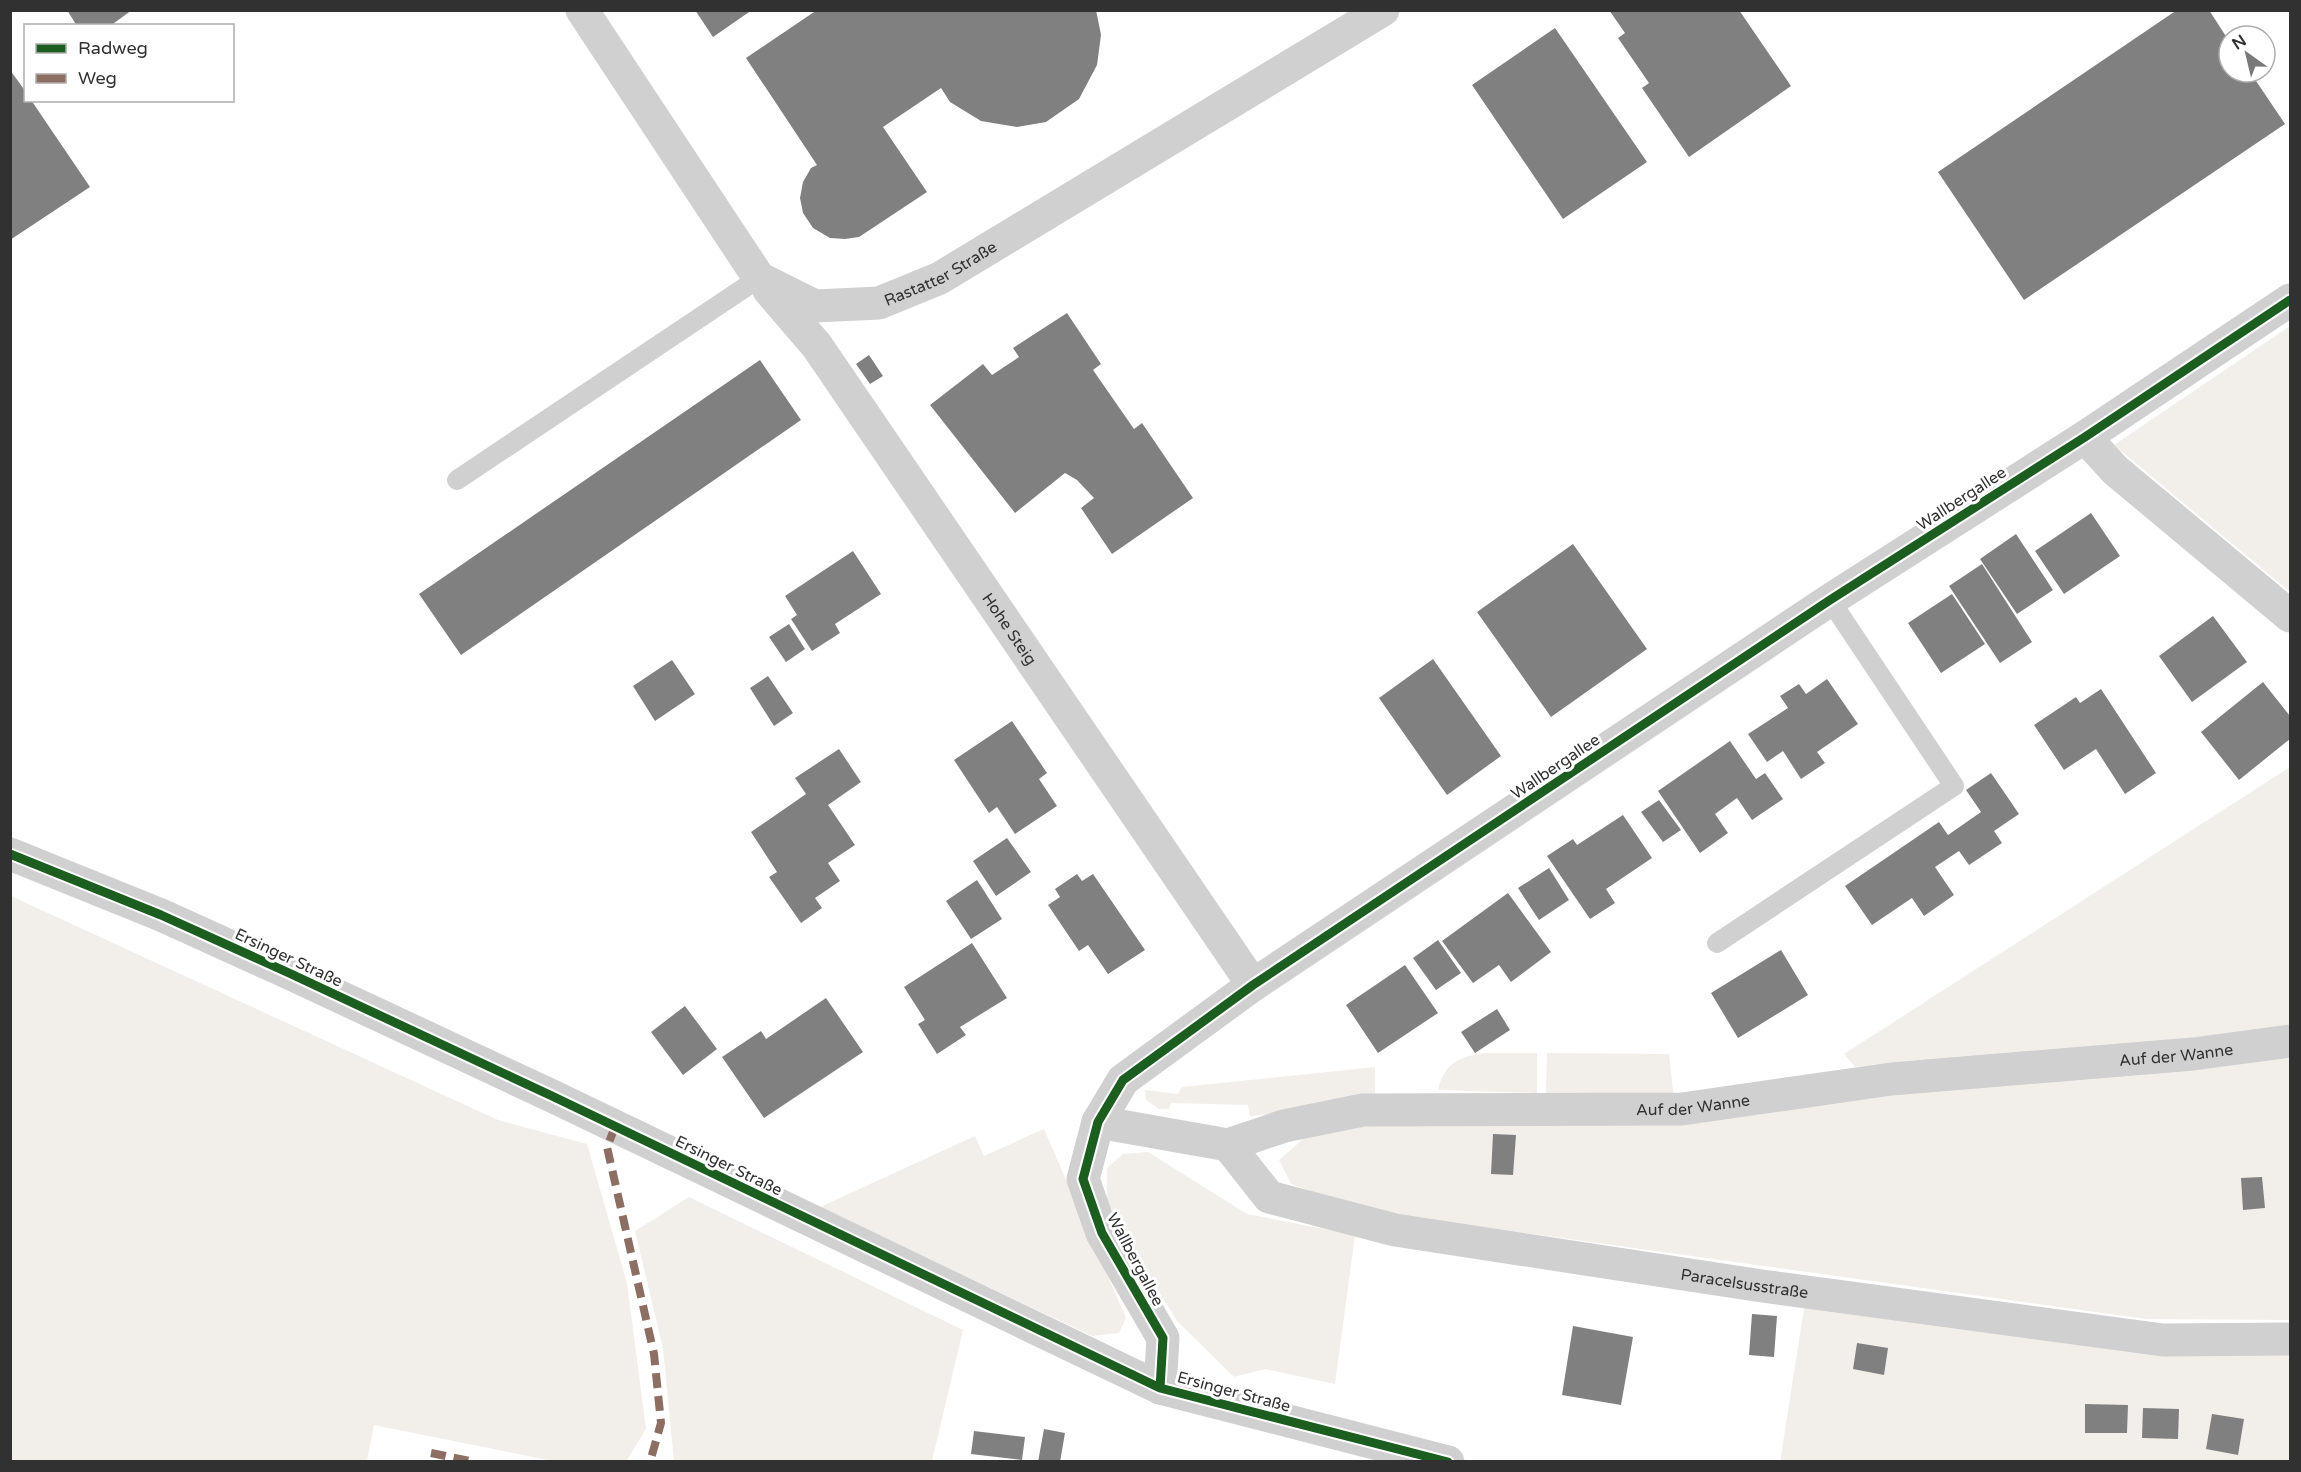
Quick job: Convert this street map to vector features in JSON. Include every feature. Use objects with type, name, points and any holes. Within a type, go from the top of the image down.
[{"type":"street","name":"Rastatter Straße","points":[[582,10],[759,278],[815,306],[879,303],[940,278],[1383,10]]},
{"type":"street","name":"Hohe Steig","points":[[759,278],[817,346],[1253,984]]},
{"type":"street","name":"Wallbergallee","points":[[1161,1388],[1163,1338],[1102,1233],[1083,1179],[1098,1122],[1123,1080],[1253,984],[1830,600],[2085,437],[2290,300]]},
{"type":"street","points":[[2085,437],[2115,470],[2290,616]]},
{"type":"street","name":"Ersinger Straße","points":[[10,854],[161,915],[289,973],[1161,1388],[1448,1461]]},
{"type":"street","name":"Auf der Wanne","points":[[1098,1122],[1228,1145],[1284,1126],[1363,1110],[1682,1108],[1891,1079],[2193,1054],[2290,1041]]},
{"type":"street","name":"Paracelsusstraße","points":[[1228,1145],[1269,1197],[1395,1230],[1762,1286],[2163,1340],[2290,1339]]},
{"type":"lane","points":[[457,480],[759,278]]},
{"type":"lane","points":[[1717,943],[1954,786],[1830,600]]},
{"type":"shaded area","points":[[2290,326],[2290,592],[2114,445]]},
{"type":"shaded area","points":[[2290,767],[2290,1030],[1915,1066],[1914,1060],[1855,1067],[1844,1054]]},
{"type":"shaded area","points":[[11,896],[498,1120],[587,1144],[627,1283],[646,1429],[627,1460],[553,1461],[374,1425],[367,1461],[11,1461]]},
{"type":"shaded area","points":[[1486,1053],[1537,1053],[1537,1093],[1438,1090],[1444,1073],[1454,1062],[1468,1056]]},
{"type":"shaded area","points":[[1547,1053],[1669,1054],[1674,1099],[1546,1094]]},
{"type":"shaded area","points":[[2290,1054],[2290,1320],[2146,1319],[1361,1210],[1291,1184],[1279,1160],[1310,1133],[1358,1117]]},
{"type":"shaded area","points":[[1375,1067],[1375,1094],[1286,1113],[1250,1116],[1248,1105],[1171,1103],[1169,1109],[1159,1109],[1146,1100],[1145,1090],[1178,1094],[1182,1087]]},
{"type":"shaded area","points":[[1044,1129],[1126,1318],[1119,1333],[1092,1336],[820,1207],[975,1136],[984,1156]]},
{"type":"shaded area","points":[[1148,1152],[1247,1214],[1355,1235],[1335,1384],[1265,1369],[1234,1377],[1177,1321],[1119,1227],[1107,1200],[1107,1168],[1123,1154]]},
{"type":"shaded area","points":[[689,1197],[963,1330],[932,1461],[674,1461],[663,1349],[635,1231]]},
{"type":"shaded area","points":[[1805,1302],[2290,1347],[2290,1461],[1780,1462]]},
{"type":"building","points":[[67,10],[132,10],[113,24],[76,24]]},
{"type":"building","points":[[695,10],[752,10],[713,37]]},
{"type":"building","points":[[817,10],[1096,10],[1101,35],[1097,65],[1079,99],[1046,122],[1017,127],[981,121],[950,102],[941,88],[883,127],[927,192],[859,237],[830,238],[813,228],[803,213],[800,198],[803,182],[811,168],[817,165],[746,58]]},
{"type":"building","points":[[1609,10],[1739,10],[1791,86],[1689,157],[1642,88],[1649,83],[1618,38],[1625,33]]},
{"type":"building","points":[[2177,10],[2209,10],[2218,24],[2217,84],[2258,84],[2285,124],[2024,300],[1938,172]]},
{"type":"building","points":[[1555,28],[1647,162],[1563,219],[1472,85]]},
{"type":"building","points":[[10,70],[24,89],[24,102],[32,102],[90,187],[10,240]]},
{"type":"building","points":[[1067,313],[1101,364],[1093,370],[1134,429],[1142,423],[1193,498],[1112,554],[1081,508],[1094,498],[1077,480],[1065,473],[1015,513],[930,405],[983,364],[992,375],[1019,357],[1013,348]]},
{"type":"building","points":[[869,355],[883,376],[870,384],[856,364]]},
{"type":"building","points":[[760,360],[801,420],[461,655],[419,594]]},
{"type":"building","points":[[2091,513],[2120,556],[2064,594],[2035,551]]},
{"type":"building","points":[[2016,534],[2053,590],[2017,614],[1980,559]]},
{"type":"building","points":[[1573,544],[1647,649],[1551,717],[1477,612]]},
{"type":"building","points":[[853,551],[881,594],[835,624],[840,633],[812,651],[791,619],[797,615],[785,596]]},
{"type":"building","points":[[1982,564],[2032,642],[2000,663],[1949,586]]},
{"type":"building","points":[[1952,594],[1985,644],[1941,673],[1908,623]]},
{"type":"building","points":[[2213,616],[2247,662],[2192,702],[2159,656]]},
{"type":"building","points":[[789,624],[805,649],[786,662],[769,637]]},
{"type":"building","points":[[1433,659],[1501,756],[1447,795],[1379,698]]},
{"type":"building","points":[[672,660],[695,694],[655,721],[633,686]]},
{"type":"building","points":[[768,676],[793,713],[774,726],[750,688]]},
{"type":"building","points":[[1827,679],[1858,724],[1817,752],[1825,763],[1801,779],[1783,751],[1767,762],[1748,734],[1788,708],[1780,696],[1799,684],[1806,694]]},
{"type":"building","points":[[2263,682],[2290,716],[2290,739],[2239,780],[2201,732]]},
{"type":"building","points":[[2101,689],[2156,773],[2125,794],[2096,749],[2064,770],[2034,725],[2076,697],[2080,703]]},
{"type":"building","points":[[1012,721],[1047,773],[1039,779],[1057,806],[1015,834],[997,807],[989,813],[954,760]]},
{"type":"building","points":[[1730,741],[1756,779],[1765,773],[1783,799],[1752,820],[1737,798],[1715,814],[1728,833],[1700,853],[1658,791]]},
{"type":"building","points":[[839,749],[861,782],[828,805],[855,845],[828,863],[840,881],[815,898],[822,908],[801,923],[769,877],[777,872],[751,832],[806,794],[795,778]]},
{"type":"building","points":[[1991,773],[2019,814],[1994,831],[2002,843],[1969,865],[1959,851],[1935,867],[1954,895],[1924,916],[1912,898],[1872,925],[1845,886],[1939,822],[1948,835],[1981,812],[1966,790]]},
{"type":"building","points":[[1659,800],[1681,830],[1663,842],[1641,812]]},
{"type":"building","points":[[1623,815],[1652,858],[1606,889],[1615,903],[1590,919],[1547,856],[1573,839],[1577,845]]},
{"type":"building","points":[[1007,838],[1031,872],[996,896],[973,861]]},
{"type":"building","points":[[1549,868],[1569,900],[1539,920],[1518,888]]},
{"type":"building","points":[[1077,874],[1082,881],[1093,874],[1145,950],[1108,974],[1088,945],[1079,951],[1048,905],[1060,897],[1055,889]]},
{"type":"building","points":[[977,880],[1002,919],[971,939],[946,901]]},
{"type":"building","points":[[1508,893],[1551,952],[1511,982],[1499,965],[1473,983],[1442,941]]},
{"type":"building","points":[[1438,940],[1461,973],[1436,990],[1413,958]]},
{"type":"building","points":[[972,943],[1007,998],[960,1027],[966,1035],[937,1054],[918,1024],[925,1020],[904,987]]},
{"type":"building","points":[[1781,950],[1808,995],[1738,1038],[1711,993]]},
{"type":"building","points":[[1405,965],[1438,1013],[1378,1053],[1346,1005]]},
{"type":"building","points":[[826,998],[863,1052],[764,1118],[722,1057],[761,1031],[766,1039]]},
{"type":"building","points":[[685,1006],[717,1049],[683,1075],[651,1032]]},
{"type":"building","points":[[1497,1009],[1510,1030],[1475,1053],[1461,1032]]},
{"type":"building","points":[[1493,1134],[1516,1135],[1513,1175],[1491,1174]]},
{"type":"building","points":[[2262,1177],[2265,1208],[2243,1210],[2241,1178]]},
{"type":"building","points":[[1752,1314],[1777,1316],[1774,1357],[1749,1355]]},
{"type":"building","points":[[1573,1326],[1633,1337],[1621,1405],[1562,1395]]},
{"type":"building","points":[[1857,1343],[1888,1348],[1884,1375],[1853,1369]]},
{"type":"building","points":[[2085,1404],[2128,1405],[2127,1433],[2085,1433]]},
{"type":"building","points":[[2143,1408],[2179,1409],[2178,1439],[2142,1438]]},
{"type":"building","points":[[2212,1414],[2244,1419],[2238,1455],[2206,1449]]},
{"type":"building","points":[[1044,1429],[1065,1433],[1060,1462],[1038,1462]]},
{"type":"building","points":[[974,1431],[1025,1437],[1022,1460],[971,1454]]},
{"type":"marked path","points":[[615,1127],[607,1147],[654,1354],[661,1423],[650,1462]]},
{"type":"marked path","points":[[431,1453],[475,1462]]},
{"type":"cycle path","points":[[1160,1388],[1163,1338],[1102,1233],[1083,1179],[1098,1122],[1123,1080],[1253,985],[1830,600],[2085,437],[2290,300]]},
{"type":"cycle path","points":[[10,854],[161,915],[289,973],[552,1096],[1160,1388],[1448,1462]]}]
